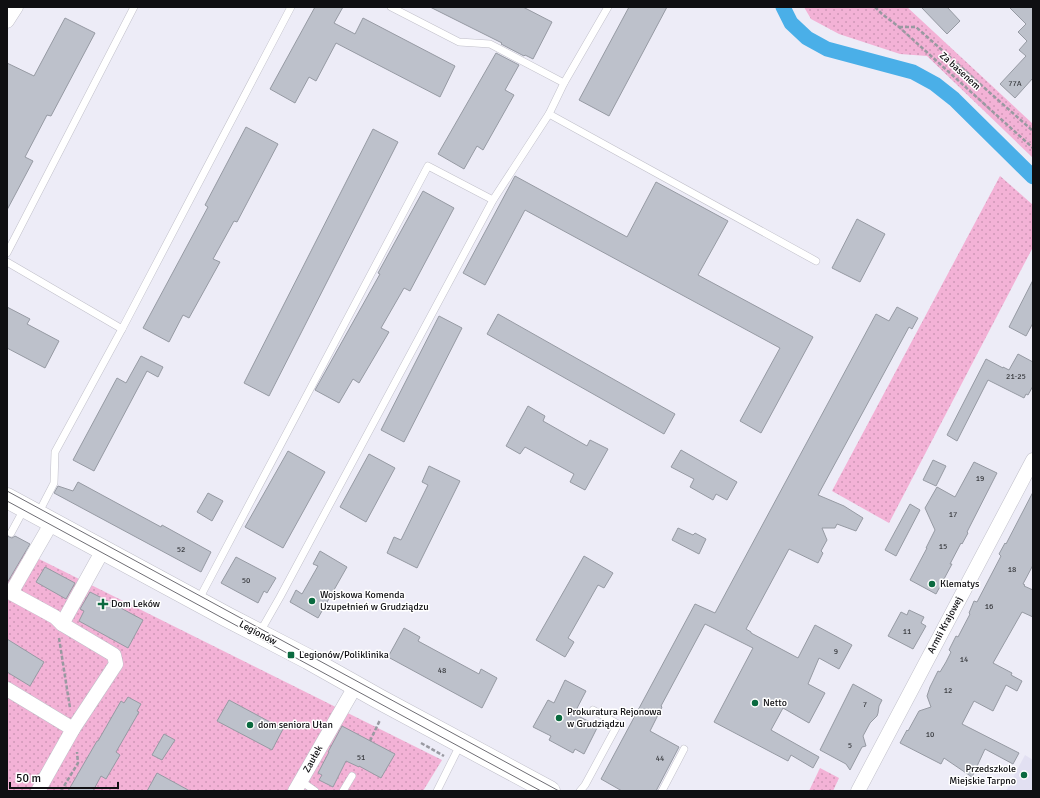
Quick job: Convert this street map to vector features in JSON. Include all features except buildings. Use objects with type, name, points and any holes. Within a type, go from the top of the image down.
[{"type":"street","points":[[7,21],[16,7]]},
{"type":"street","name":"Armii Krajowej","points":[[858,791],[1033,460]]},
{"type":"street","name":"Legionów","points":[[7,498],[308,659],[550,791]]},
{"type":"street","points":[[38,514],[9,597],[59,620],[114,655],[116,660],[116,664],[73,729],[38,791]]},
{"type":"street","points":[[59,620],[103,550]]},
{"type":"street","name":"Zaułek","points":[[298,786],[356,686]]},
{"type":"street","points":[[7,689],[73,729]]},
{"type":"lane","points":[[7,253],[134,7]]},
{"type":"lane","points":[[11,533],[38,514],[54,483],[55,452],[122,329],[291,7]]},
{"type":"lane","points":[[391,7],[459,42],[490,44],[564,83]]},
{"type":"lane","points":[[259,634],[493,200],[549,114],[564,83],[608,7]]},
{"type":"lane","points":[[549,114],[816,261]]},
{"type":"lane","points":[[198,601],[428,166],[493,200]]},
{"type":"lane","points":[[7,262],[122,329]]},
{"type":"lane","points":[[580,791],[585,785],[618,724],[593,710]]},
{"type":"lane","points":[[437,791],[461,743]]},
{"type":"lane","points":[[662,791],[684,750]]},
{"type":"lane","points":[[343,791],[352,776]]},
{"type":"lane","points":[[298,786],[315,791]]},
{"type":"path","name":"Za basenem","points":[[875,7],[899,26],[1033,148]]},
{"type":"path","points":[[899,26],[916,27],[1033,131]]},
{"type":"path","points":[[59,620],[78,763],[61,791]]},
{"type":"path","points":[[370,741],[380,720]]},
{"type":"shaded area","points":[[804,7],[907,7],[1033,124],[1033,158],[927,56],[900,54],[839,34],[811,19]]},
{"type":"shaded area","points":[[1000,176],[1033,205],[1033,247],[889,523],[832,491]]},
{"type":"shaded area","points":[[7,543],[442,760],[423,791],[7,791]]},
{"type":"shaded area","name":"Przedszkole Miejskie Tarpno","points":[[1025,755],[1033,760],[1033,791],[1006,791]]},
{"type":"shaded area","points":[[820,768],[839,778],[833,791],[809,791]]},
{"type":"waterway","points":[[783,7],[791,23],[807,38],[827,49],[913,72],[935,84],[954,99],[1033,177]]},
{"type":"tram line","points":[[7,491],[559,791]]},
{"type":"tram line","points":[[7,501],[541,791]]},
{"type":"place","name":"Klematys","points":[[932,584]]},
{"type":"place","name":"Wojskowa Komenda Uzupełnień w Grudziądzu","points":[[312,601]]},
{"type":"place","name":"Dom Leków","points":[[103,604]]},
{"type":"place","name":"Legionów/Poliklinika","points":[[291,655]]},
{"type":"place","name":"Netto","points":[[755,703]]},
{"type":"place","name":"Prokuratura Rejonowa w Grudziądzu","points":[[559,718]]},
{"type":"place","name":"dom seniora Ułan","points":[[250,725]]},
{"type":"place","name":"Przedszkole Miejskie Tarpno","points":[[1024,775]]}]
